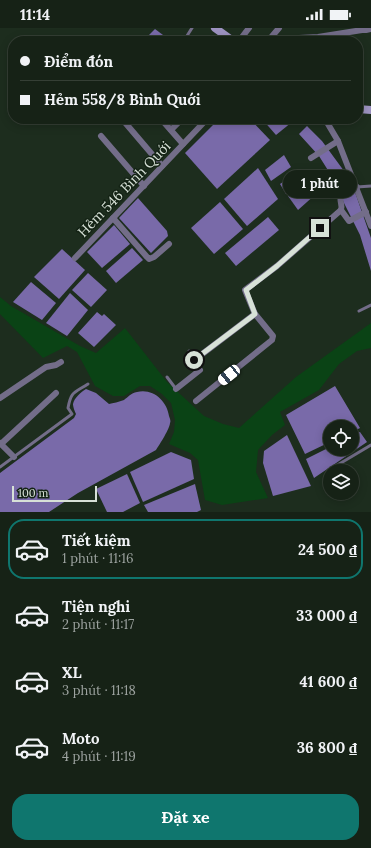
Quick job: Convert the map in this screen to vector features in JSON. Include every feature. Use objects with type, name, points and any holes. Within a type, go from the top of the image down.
[{"type":"main road","points":[[215,28],[226,36]]},
{"type":"street","points":[[243,36],[249,28]]},
{"type":"street","points":[[272,36],[279,28]]},
{"type":"street","points":[[324,36],[371,30]]},
{"type":"street","points":[[126,124],[162,166]]},
{"type":"street","points":[[166,124],[183,144]]},
{"type":"street","points":[[171,130],[177,124]]},
{"type":"street","name":"Hẻm 546 Bình Quới","points":[[75,258],[202,124]]},
{"type":"street","points":[[328,124],[338,141],[364,212],[370,219],[371,226]]},
{"type":"street","points":[[101,136],[144,186]]},
{"type":"street","points":[[313,156],[338,141]]},
{"type":"street","points":[[355,188],[340,198],[342,206],[341,210],[349,221],[364,212]]},
{"type":"street","points":[[196,401],[272,340],[274,336],[255,314],[244,291],[277,266],[341,210]]},
{"type":"street","points":[[113,218],[149,259],[154,257],[169,244]]},
{"type":"street","points":[[176,389],[200,370],[194,360],[255,314]]},
{"type":"street","points":[[0,398],[46,366],[56,365],[61,362]]},
{"type":"street","points":[[14,457],[0,444],[56,393]]},
{"type":"lane","points":[[355,188],[371,186]]},
{"type":"lane","points":[[359,311],[371,305]]},
{"type":"lane","points":[[189,351],[194,360]]},
{"type":"lane","points":[[167,377],[176,389]]},
{"type":"lane","points":[[0,467],[72,414],[68,408],[71,394],[88,384]]},
{"type":"lane","points":[[339,464],[371,444]]},
{"type":"green space","points":[[0,297],[11,306],[80,346],[96,353],[125,328],[167,382],[204,416],[223,424],[239,428],[296,377],[371,323],[371,348],[357,351],[339,364],[319,390],[280,412],[285,425],[272,435],[258,450],[256,472],[268,498],[222,505],[205,500],[198,460],[190,453],[169,444],[174,432],[175,420],[171,403],[162,394],[150,386],[140,386],[124,396],[113,396],[95,386],[77,352],[67,346],[43,358],[0,314]]},
{"type":"shaded area","points":[[155,29],[164,36],[150,36],[149,35]]},
{"type":"shaded area","points":[[214,124],[255,124],[270,140],[217,189],[185,153]]},
{"type":"shaded area","points":[[266,124],[290,124],[276,135]]},
{"type":"shaded area","points":[[307,126],[322,141],[344,171],[356,195],[371,238],[371,271],[360,235],[336,183],[319,156],[299,134]]},
{"type":"shaded area","points":[[284,155],[291,167],[271,181],[265,170]]},
{"type":"shaded area","points":[[258,168],[278,199],[247,226],[224,199]]},
{"type":"shaded area","points":[[298,172],[305,182],[286,194],[280,184]]},
{"type":"shaded area","points":[[321,176],[327,186],[317,194],[309,181]]},
{"type":"shaded area","points":[[308,183],[316,194],[298,210],[288,196]]},
{"type":"shaded area","points":[[138,198],[167,231],[168,236],[151,253],[119,218]]},
{"type":"shaded area","points":[[220,202],[243,229],[214,254],[191,228]]},
{"type":"shaded area","points":[[268,217],[279,230],[236,266],[225,253]]},
{"type":"shaded area","points":[[114,225],[130,244],[102,268],[87,252]]},
{"type":"shaded area","points":[[132,248],[143,260],[116,283],[106,271]]},
{"type":"shaded area","points":[[62,249],[85,270],[59,299],[34,277]]},
{"type":"shaded area","points":[[88,273],[107,290],[91,307],[72,290]]},
{"type":"shaded area","points":[[31,282],[56,303],[42,320],[13,302]]},
{"type":"shaded area","points":[[70,293],[88,310],[67,336],[46,323]]},
{"type":"shaded area","points":[[97,312],[102,316],[104,314],[116,325],[94,347],[78,333]]},
{"type":"shaded area","points":[[335,386],[355,420],[323,420],[323,445],[305,454],[286,415]]},
{"type":"shaded area","points":[[86,389],[96,393],[109,404],[124,400],[131,394],[143,391],[154,394],[158,397],[168,410],[170,425],[156,450],[78,493],[49,512],[0,512],[0,473],[74,418],[76,414],[73,404],[78,395]]},
{"type":"shaded area","points":[[359,432],[367,442],[359,447]]},
{"type":"shaded area","points":[[287,435],[311,486],[273,496],[263,463],[264,451]]},
{"type":"shaded area","points":[[323,450],[323,456],[346,456],[335,464],[323,464],[323,472],[314,478],[306,459]]},
{"type":"shaded area","points":[[171,452],[191,460],[194,479],[143,502],[130,472]]},
{"type":"shaded area","points":[[127,474],[140,503],[123,512],[107,512],[96,489]]},
{"type":"shaded area","points":[[195,484],[201,510],[197,512],[148,512],[144,505]]},
{"type":"route","points":[[194,360],[255,314],[246,290],[277,266],[320,228]]}]
